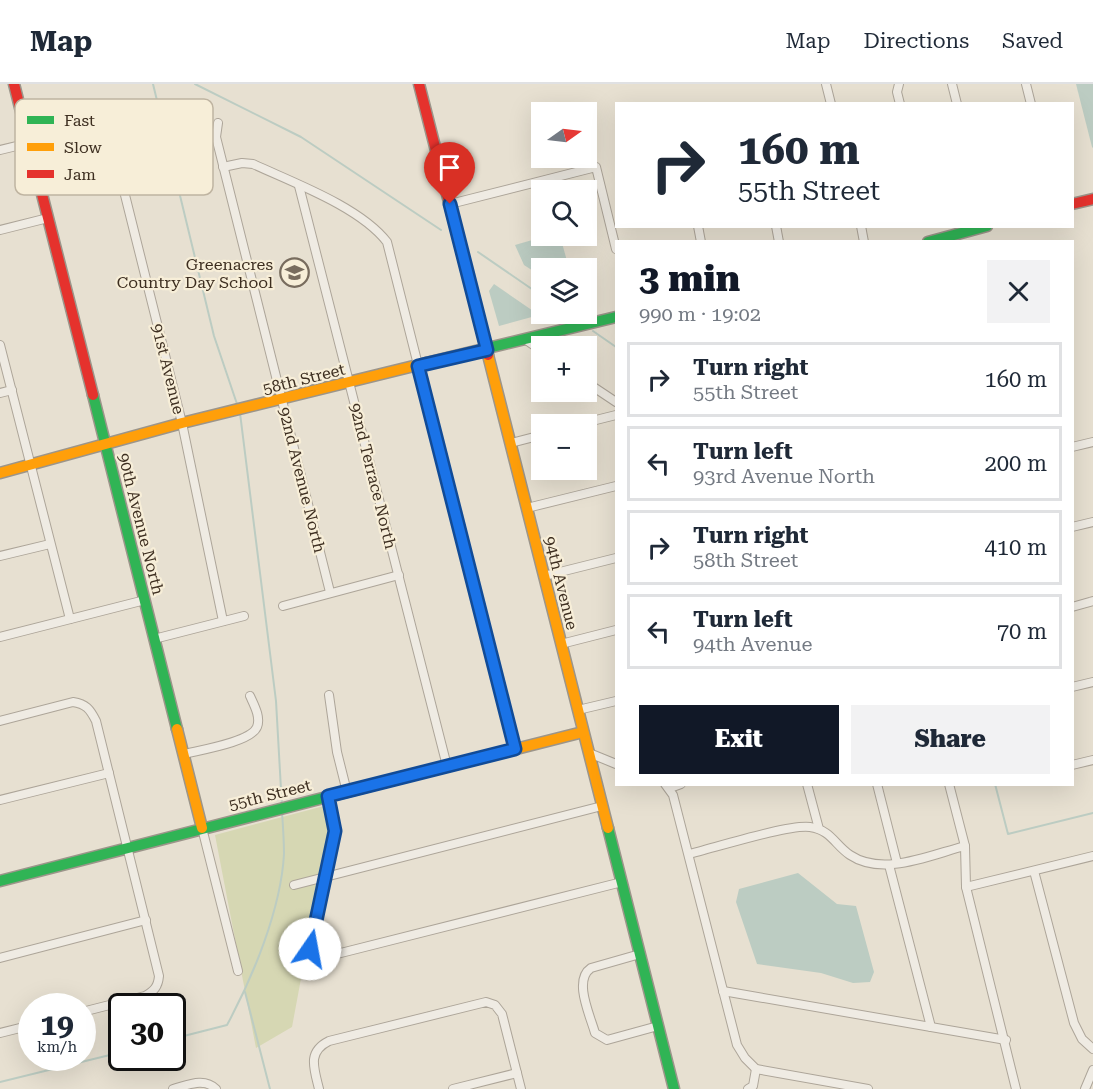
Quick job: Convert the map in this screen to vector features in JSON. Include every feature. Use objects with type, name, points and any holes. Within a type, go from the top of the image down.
[{"type":"street","name":"90th Avenue North","points":[[14,84],[18,99]]},
{"type":"street","name":"94th Avenue","points":[[419,84],[674,1089]]},
{"type":"street","points":[[826,84],[830,102]]},
{"type":"street","points":[[899,84],[897,92],[900,102]]},
{"type":"street","points":[[952,84],[956,102]]},
{"type":"street","points":[[1026,84],[1030,102]]},
{"type":"street","name":"92nd Avenue North","points":[[218,123],[216,137],[223,167],[330,592]]},
{"type":"street","points":[[0,150],[15,146]]},
{"type":"street","points":[[223,167],[242,163],[253,165],[300,186],[347,210],[387,242],[515,749]]},
{"type":"street","points":[[450,204],[596,167],[615,245]]},
{"type":"street","name":"92nd Terrace North","points":[[300,186],[447,766]]},
{"type":"street","name":"90th Avenue North","points":[[42,195],[238,971]]},
{"type":"street","name":"91st Avenue","points":[[125,195],[182,423],[223,621]]},
{"type":"street","points":[[1074,204],[1093,199]]},
{"type":"street","points":[[0,230],[48,218]]},
{"type":"street","points":[[934,240],[962,230]]},
{"type":"street","name":"58th Street","points":[[0,473],[182,423],[612,318]]},
{"type":"street","points":[[526,340],[531,343]]},
{"type":"street","points":[[0,345],[69,619]]},
{"type":"street","points":[[597,389],[615,401]]},
{"type":"street","points":[[0,393],[12,390]]},
{"type":"street","points":[[597,420],[615,415]]},
{"type":"street","points":[[511,443],[531,438]]},
{"type":"street","points":[[1074,447],[1093,442]]},
{"type":"street","points":[[527,508],[615,486]]},
{"type":"street","points":[[1074,527],[1093,522]]},
{"type":"street","points":[[0,556],[50,544]]},
{"type":"street","points":[[544,576],[615,558]]},
{"type":"street","points":[[284,606],[399,575]]},
{"type":"street","points":[[0,637],[145,600]]},
{"type":"street","points":[[1074,606],[1093,601]]},
{"type":"street","points":[[154,639],[244,616]]},
{"type":"street","points":[[561,644],[615,630]]},
{"type":"street","points":[[1074,687],[1093,682]]},
{"type":"street","points":[[328,695],[337,752],[347,792]]},
{"type":"street","points":[[184,754],[249,737],[258,727],[258,713],[250,696]]},
{"type":"street","points":[[578,710],[615,701]]},
{"type":"street","points":[[0,721],[73,702],[84,704],[96,721],[146,920],[159,983],[153,992],[145,996],[96,1008]]},
{"type":"street","name":"55th Street","points":[[0,881],[583,732]]},
{"type":"street","points":[[589,753],[615,764]]},
{"type":"street","points":[[1074,765],[1093,760]]},
{"type":"street","points":[[0,800],[109,773]]},
{"type":"street","points":[[667,786],[689,854],[737,1045],[745,1058],[756,1069],[825,1085],[868,1089]]},
{"type":"street","points":[[808,786],[819,829]]},
{"type":"street","points":[[877,786],[931,1027]]},
{"type":"street","points":[[950,786],[965,846],[966,887],[1006,1040],[1016,1089]]},
{"type":"street","points":[[328,796],[335,831],[310,949],[312,956],[317,959],[622,882]]},
{"type":"street","points":[[294,885],[602,806]]},
{"type":"street","points":[[689,854],[797,828],[819,829],[830,834],[847,853],[869,865],[893,864],[965,846]]},
{"type":"street","points":[[966,887],[1093,856]]},
{"type":"street","points":[[1034,871],[1074,1023],[1082,1039],[1093,1049]]},
{"type":"street","points":[[0,957],[146,920]]},
{"type":"street","points":[[640,954],[591,968],[585,972],[581,981],[595,1033],[601,1039],[607,1040],[658,1026]]},
{"type":"street","points":[[723,990],[1006,1040]]},
{"type":"street","points":[[319,1089],[313,1055],[319,1046],[329,1041],[478,1003],[495,1005],[502,1014],[521,1089]]},
{"type":"street","points":[[0,1033],[18,1028]]},
{"type":"street","points":[[751,1088],[756,1069]]},
{"type":"street","points":[[1085,1089],[1093,1070]]},
{"type":"street","points":[[453,1089],[517,1073]]},
{"type":"street","points":[[173,1089],[202,1082],[213,1086]]},
{"type":"green space","points":[[324,806],[331,830],[321,874],[289,883],[291,889],[319,882],[292,1027],[256,1048],[215,835]]},
{"type":"shaded area","points":[[1076,84],[1093,84],[1093,148],[1092,147]]},
{"type":"shaded area","points":[[531,240],[531,246],[563,246],[566,258],[531,258],[531,270],[524,265],[515,245]]},
{"type":"shaded area","points":[[494,284],[531,309],[531,317],[499,326],[489,291]]},
{"type":"shaded area","points":[[798,873],[837,904],[856,906],[874,972],[870,982],[853,983],[821,973],[757,964],[736,902],[739,889]]},
{"type":"waterway","points":[[153,84],[157,99]]},
{"type":"waterway","points":[[195,84],[301,137],[441,230]]},
{"type":"waterway","points":[[180,195],[214,336],[237,404]]},
{"type":"waterway","points":[[478,252],[531,288]]},
{"type":"waterway","points":[[593,331],[615,346]]},
{"type":"waterway","points":[[240,413],[276,701],[282,807]]},
{"type":"waterway","points":[[996,786],[1008,834],[1093,813]]},
{"type":"waterway","points":[[186,1035],[227,1025],[256,964],[272,920],[282,875],[284,854],[282,812]]},
{"type":"waterway","points":[[245,992],[270,1089]]},
{"type":"waterway","points":[[0,1082],[108,1055]]},
{"type":"traffic: fast","points":[[935,240],[980,228]]},
{"type":"traffic: fast","points":[[426,363],[615,317]]},
{"type":"traffic: fast","points":[[93,395],[177,729]]},
{"type":"traffic: fast","points":[[0,881],[393,780]]},
{"type":"traffic: fast","points":[[608,828],[674,1089]]},
{"type":"traffic: slow","points":[[488,355],[608,828]]},
{"type":"traffic: slow","points":[[0,473],[182,423],[426,363]]},
{"type":"traffic: slow","points":[[177,729],[202,828]]},
{"type":"traffic: slow","points":[[393,780],[583,732]]},
{"type":"traffic: jam","points":[[14,84],[18,99]]},
{"type":"traffic: jam","points":[[419,84],[488,355]]},
{"type":"traffic: jam","points":[[42,195],[93,395]]},
{"type":"traffic: jam","points":[[1074,204],[1093,199]]},
{"type":"place","name":"Greenacres Country Day School","points":[[294,273]]},
{"type":"route","points":[[310,949],[335,831],[328,796],[515,749],[418,366],[487,350],[450,204]]}]
